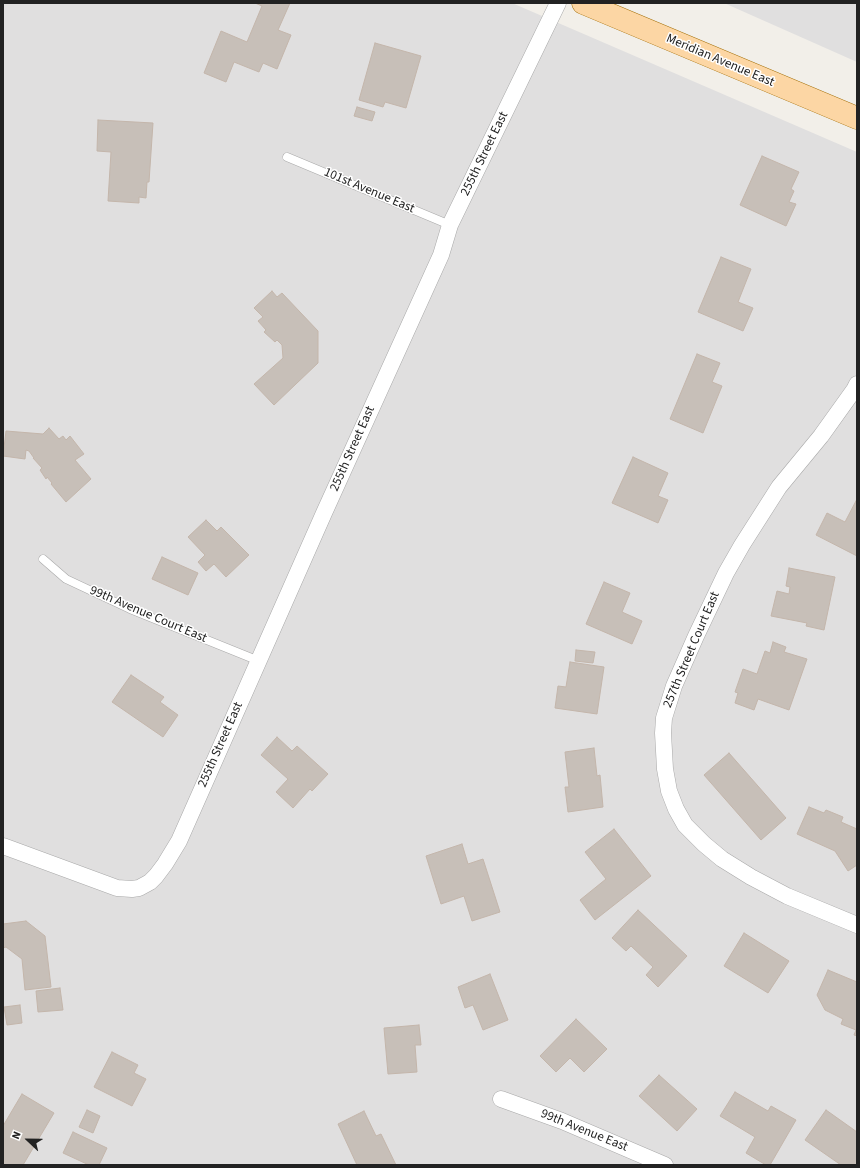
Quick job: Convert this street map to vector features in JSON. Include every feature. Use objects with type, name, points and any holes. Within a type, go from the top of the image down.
[{"type":"main road","name":"Meridian Avenue East","points":[[583,3],[857,118]]},
{"type":"street","name":"255th Street East","points":[[3,846],[117,888],[139,888],[150,882],[165,864],[179,841],[324,513],[441,255],[450,225],[558,3]]},
{"type":"street","name":"257th Street Court East","points":[[857,384],[821,436],[779,487],[738,550],[696,636],[674,686],[664,718],[663,733],[665,769],[669,791],[676,809],[685,825],[704,844],[722,859],[751,877],[787,896],[857,925]]},
{"type":"street","name":"99th Avenue East","points":[[501,1099],[562,1121],[665,1165]]},
{"type":"lane","name":"101st Avenue East","points":[[287,157],[450,225]]},
{"type":"lane","name":"99th Avenue Court East","points":[[43,559],[66,579],[130,609],[259,661]]},
{"type":"shaded area","points":[[3,3],[512,3],[857,152],[857,1165],[3,1165]]},
{"type":"shaded area","points":[[724,3],[857,3],[857,62]]},
{"type":"building","points":[[255,3],[290,3],[278,30],[291,35],[277,69],[263,63],[259,72],[234,62],[226,82],[204,73],[221,31],[247,42],[262,6]]},
{"type":"building","points":[[375,43],[421,56],[406,108],[385,102],[383,107],[359,100]]},
{"type":"building","points":[[357,107],[375,112],[372,121],[354,116]]},
{"type":"building","points":[[98,120],[153,123],[149,182],[147,182],[146,198],[139,197],[139,203],[108,201],[111,152],[97,151]]},
{"type":"building","points":[[762,156],[799,172],[791,189],[794,191],[789,202],[796,204],[786,226],[740,205]]},
{"type":"building","points":[[721,257],[751,269],[738,302],[753,308],[743,331],[698,312]]},
{"type":"building","points":[[272,291],[277,297],[282,293],[318,331],[318,363],[274,405],[254,384],[283,358],[282,345],[277,340],[275,342],[264,332],[266,330],[258,321],[263,317],[254,308]]},
{"type":"building","points":[[697,354],[720,363],[712,382],[722,386],[703,433],[670,419]]},
{"type":"building","points":[[49,428],[59,439],[63,436],[66,440],[70,436],[84,454],[75,460],[91,479],[66,502],[47,477],[46,479],[40,470],[42,468],[29,451],[26,450],[25,459],[3,456],[6,431],[43,434]]},
{"type":"building","points":[[633,457],[668,473],[658,496],[668,500],[658,523],[612,503]]},
{"type":"building","points":[[857,499],[857,556],[816,535],[827,513],[845,522]]},
{"type":"building","points":[[206,520],[217,531],[221,527],[249,555],[226,577],[214,564],[206,571],[198,562],[205,555],[188,537]]},
{"type":"building","points":[[162,557],[198,573],[188,595],[152,579]]},
{"type":"building","points":[[789,568],[835,577],[824,630],[806,626],[807,623],[771,616],[777,591],[789,594],[790,587],[786,586]]},
{"type":"building","points":[[604,582],[630,593],[622,612],[642,621],[632,644],[586,624]]},
{"type":"building","points":[[773,642],[786,647],[784,652],[807,659],[789,710],[758,699],[754,710],[735,703],[738,693],[735,692],[743,669],[757,674],[765,651],[770,653]]},
{"type":"building","points":[[576,650],[595,652],[593,663],[575,661]]},
{"type":"building","points":[[570,662],[604,667],[597,714],[555,708],[558,686],[566,687]]},
{"type":"building","points":[[131,675],[164,697],[160,702],[178,715],[163,737],[112,702]]},
{"type":"building","points":[[277,737],[292,751],[297,746],[328,774],[312,791],[310,789],[293,808],[276,792],[288,779],[261,755]]},
{"type":"building","points":[[594,748],[597,776],[600,775],[603,807],[568,812],[565,787],[569,787],[565,752]]},
{"type":"building","points":[[729,753],[786,818],[761,840],[704,775]]},
{"type":"building","points":[[809,807],[824,813],[826,810],[843,817],[841,822],[857,829],[857,865],[848,871],[835,851],[797,834]]},
{"type":"building","points":[[614,829],[651,876],[595,920],[580,900],[606,879],[585,852]]},
{"type":"building","points":[[462,844],[468,864],[483,859],[500,912],[472,921],[464,896],[441,904],[426,856]]},
{"type":"building","points":[[638,910],[687,956],[658,987],[646,975],[653,967],[631,946],[626,951],[612,938]]},
{"type":"building","points":[[26,921],[45,936],[51,987],[25,990],[22,959],[6,947],[3,948],[3,924]]},
{"type":"building","points":[[744,933],[789,961],[768,993],[724,966]]},
{"type":"building","points":[[828,970],[857,982],[857,1036],[854,1035],[856,1030],[841,1024],[843,1019],[825,1010],[817,995]]},
{"type":"building","points":[[490,974],[508,1020],[483,1030],[473,1005],[465,1008],[458,987]]},
{"type":"building","points":[[60,988],[63,1010],[38,1012],[36,991]]},
{"type":"building","points":[[20,1005],[22,1023],[7,1025],[4,1007]]},
{"type":"building","points":[[576,1019],[607,1049],[584,1072],[570,1058],[556,1072],[540,1056]]},
{"type":"building","points":[[419,1025],[421,1045],[415,1045],[417,1072],[388,1074],[384,1028]]},
{"type":"building","points":[[112,1052],[138,1065],[134,1073],[146,1079],[132,1106],[94,1087]]},
{"type":"building","points":[[659,1075],[697,1109],[677,1131],[639,1096]]},
{"type":"building","points":[[735,1092],[768,1111],[771,1106],[796,1120],[770,1165],[766,1165],[746,1153],[755,1137],[720,1116]]},
{"type":"building","points":[[22,1094],[54,1113],[23,1165],[5,1165],[3,1164],[3,1126]]},
{"type":"building","points":[[87,1110],[100,1116],[93,1133],[79,1127]]},
{"type":"building","points":[[826,1110],[857,1132],[857,1165],[841,1165],[805,1140]]},
{"type":"building","points":[[364,1111],[376,1136],[381,1134],[396,1165],[357,1165],[338,1124]]},
{"type":"building","points":[[73,1132],[107,1148],[99,1165],[89,1165],[63,1153]]}]
